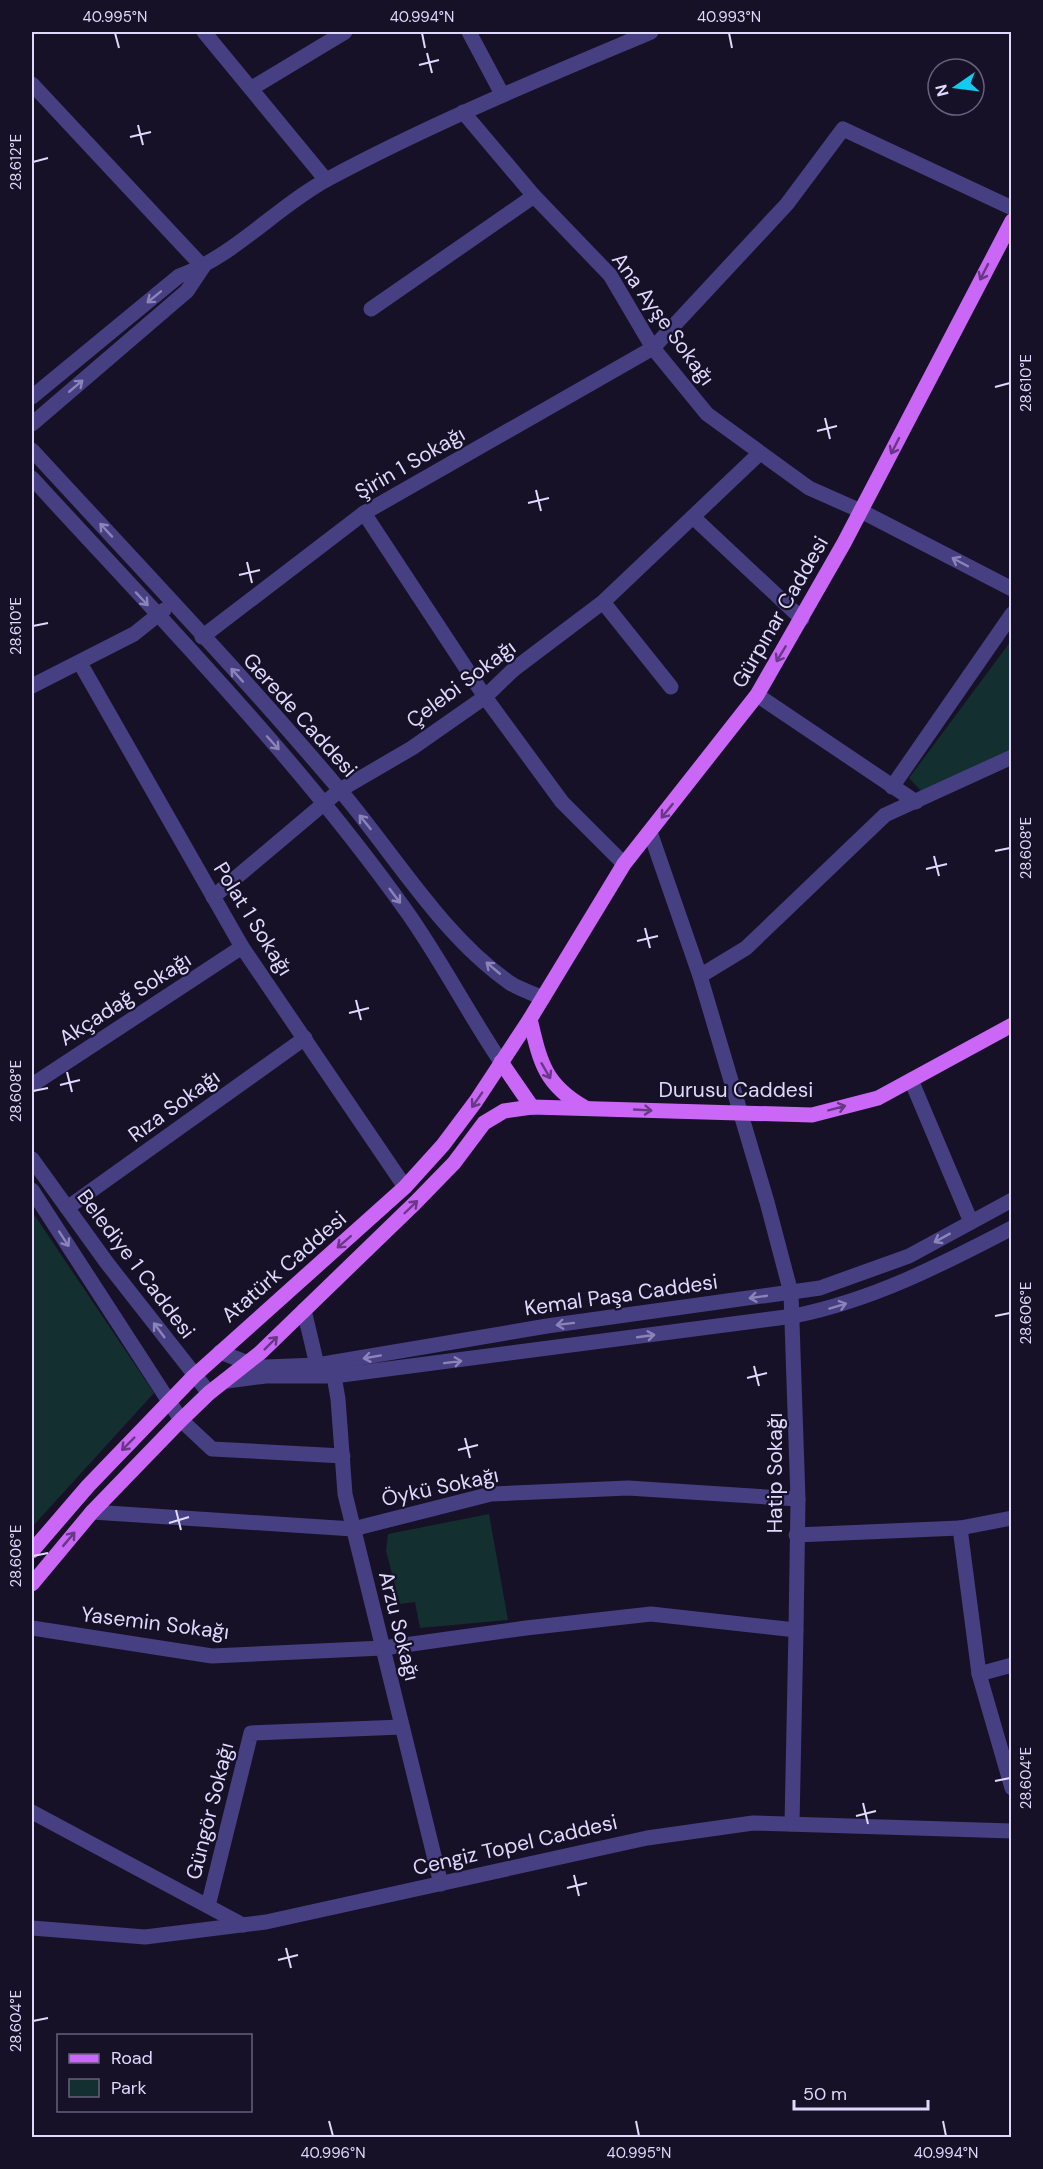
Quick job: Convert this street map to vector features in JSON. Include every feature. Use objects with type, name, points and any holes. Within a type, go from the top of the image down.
[{"type":"main road","name":"Gürpınar Caddesi","points":[[543,998],[624,864],[757,695],[861,511],[1011,221]]},
{"type":"main road","name":"Atatürk Caddesi","points":[[32,1551],[88,1486],[194,1377],[405,1187],[443,1145],[543,998]]},
{"type":"main road","points":[[530,1019],[537,1055],[546,1073],[558,1090],[585,1108]]},
{"type":"main road","name":"Durusu Caddesi","points":[[585,1108],[742,1115],[812,1115],[878,1098],[1011,1025]]},
{"type":"main road","points":[[501,1062],[532,1107]]},
{"type":"main road","name":"Atatürk Caddesi","points":[[32,1584],[92,1512],[181,1420],[209,1393],[248,1363],[415,1203],[454,1162],[484,1123],[504,1111],[532,1107],[585,1108]]},
{"type":"street","points":[[204,32],[326,180]]},
{"type":"street","points":[[252,88],[345,32]]},
{"type":"street","points":[[470,32],[502,94]]},
{"type":"street","points":[[32,397],[179,276],[203,267],[326,180],[502,94],[651,32]]},
{"type":"street","points":[[32,84],[203,267]]},
{"type":"street","name":"Ana Ayşe Sokağı","points":[[463,112],[534,196],[610,275],[653,348],[707,414],[809,488],[861,511],[1011,589]]},
{"type":"street","name":"Şirin 1 Sokağı","points":[[202,637],[364,513],[653,348],[788,204],[843,129],[1011,208]]},
{"type":"street","points":[[371,309],[534,196]]},
{"type":"street","points":[[32,424],[187,291],[203,267]]},
{"type":"street","name":"Gerede Caddesi","points":[[32,450],[340,789],[440,916],[479,957],[511,984],[543,998]]},
{"type":"street","name":"Çelebi Sokağı","points":[[213,897],[340,789],[412,748],[485,697],[513,670],[603,602],[760,453]]},
{"type":"street","name":"Gerede Caddesi","points":[[32,478],[323,802],[407,912],[452,979],[501,1062]]},
{"type":"street","points":[[364,513],[485,697],[562,802],[624,864]]},
{"type":"street","points":[[693,517],[802,619]]},
{"type":"street","points":[[32,686],[134,634],[172,602]]},
{"type":"street","points":[[603,602],[671,687]]},
{"type":"street","points":[[892,787],[1011,615]]},
{"type":"street","name":"Polat 1 Sokağı","points":[[80,663],[242,947],[405,1187]]},
{"type":"street","points":[[757,695],[916,802]]},
{"type":"street","points":[[700,976],[746,948],[885,815],[1011,757]]},
{"type":"street","name":"Hatip Sokağı","points":[[650,832],[700,976],[742,1115],[791,1293],[794,1316],[798,1499],[792,1824]]},
{"type":"street","name":"Akçadağ Sokağı","points":[[32,1085],[242,947]]},
{"type":"street","name":"Rıza Sokağı","points":[[67,1208],[305,1038]]},
{"type":"street","points":[[911,1080],[971,1222]]},
{"type":"street","name":"Belediye 1 Caddesi","points":[[32,1158],[194,1377],[209,1393]]},
{"type":"street","name":"Belediye 1 Caddesi","points":[[32,1190],[181,1420],[212,1449],[343,1456]]},
{"type":"street","name":"Kemal Paşa Caddesi","points":[[220,1352],[265,1367],[317,1365],[547,1326],[820,1288],[909,1256],[1011,1200]]},
{"type":"street","name":"Kemal Paşa Caddesi","points":[[227,1380],[266,1376],[334,1376],[827,1310],[881,1293],[1011,1228]]},
{"type":"street","points":[[304,1310],[317,1365],[334,1376]]},
{"type":"street","name":"Arzu Sokağı","points":[[334,1376],[345,1494],[441,1884]]},
{"type":"street","name":"Öykü Sokağı","points":[[92,1512],[353,1529],[491,1494],[628,1488],[798,1499]]},
{"type":"street","points":[[796,1535],[960,1528],[1011,1518]]},
{"type":"street","points":[[960,1528],[980,1674],[1011,1788]]},
{"type":"street","name":"Yasemin Sokağı","points":[[33,1627],[212,1656],[383,1648],[526,1628],[651,1614],[796,1630]]},
{"type":"street","points":[[980,1674],[1011,1665]]},
{"type":"street","name":"Güngör Sokağı","points":[[208,1906],[251,1733],[402,1726]]},
{"type":"street","points":[[32,1812],[243,1925]]},
{"type":"street","name":"Cengiz Topel Caddesi","points":[[32,1928],[145,1937],[243,1925],[647,1838],[753,1823],[1011,1831]]},
{"type":"green space","points":[[1011,641],[1011,752],[924,794],[909,778]]},
{"type":"green space","points":[[33,1213],[154,1393],[32,1527],[32,1215]]},
{"type":"green space","points":[[489,1514],[508,1620],[420,1628],[415,1602],[400,1604],[386,1551],[388,1534]]}]
